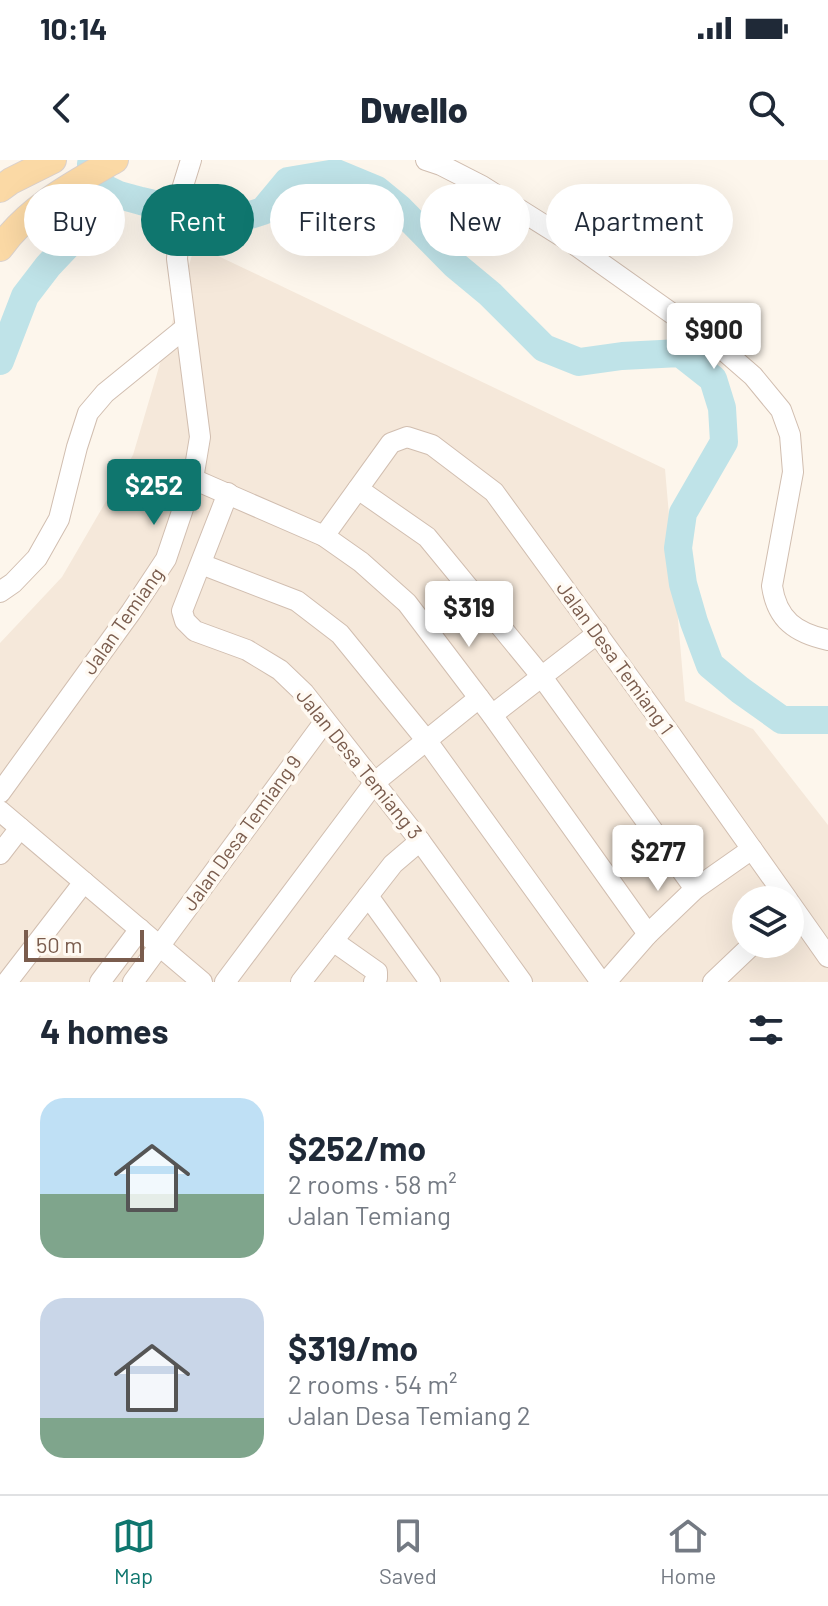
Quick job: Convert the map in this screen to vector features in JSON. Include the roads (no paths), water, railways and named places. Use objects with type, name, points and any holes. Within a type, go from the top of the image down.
[{"type":"main road","points":[[7,200],[53,160]]},
{"type":"main road","points":[[7,200],[45,188],[106,161]]},
{"type":"main road","points":[[0,248],[13,229],[51,198],[106,161]]},
{"type":"street","name":"Jalan Temiang","points":[[177,160],[181,184]]},
{"type":"street","name":"Jalan Temiang","points":[[184,184],[191,160]]},
{"type":"street","points":[[426,160],[482,186],[574,244],[722,349],[753,376],[781,410],[790,435],[793,472],[772,586],[774,603],[788,621],[806,635],[828,640]]},
{"type":"street","name":"Jalan Temiang","points":[[0,793],[166,559],[193,479],[200,437],[177,256]]},
{"type":"street","points":[[0,592],[37,558],[59,519],[88,413],[105,393],[185,328]]},
{"type":"street","name":"Jalan Desa Temiang 1","points":[[324,536],[391,443],[407,437],[432,445],[494,492],[777,886]]},
{"type":"street","points":[[193,479],[324,536],[361,562],[407,603],[492,715],[648,934]]},
{"type":"street","points":[[358,489],[427,537],[542,677],[695,889]]},
{"type":"street","name":"Jalan Desa Temiang 3","points":[[228,493],[182,611],[185,621],[195,631],[247,650],[280,670],[304,693],[420,841],[522,982]]},
{"type":"street","points":[[201,564],[297,601],[340,634],[427,741],[603,982],[695,889],[752,849]]},
{"type":"street","points":[[492,715],[598,633]]},
{"type":"street","points":[[225,982],[375,782],[479,698]]},
{"type":"street","name":"Jalan Desa Temiang 9","points":[[133,982],[325,721]]},
{"type":"street","points":[[0,811],[202,982]]},
{"type":"street","points":[[0,854],[20,828]]},
{"type":"street","points":[[301,982],[393,864],[420,841]]},
{"type":"street","points":[[7,982],[84,882]]},
{"type":"street","points":[[368,896],[430,982]]},
{"type":"street","name":"Jalan Desa Temiang 1","points":[[804,924],[828,957]]},
{"type":"street","points":[[100,982],[140,929]]},
{"type":"street","points":[[333,941],[377,972],[374,982]]},
{"type":"street","points":[[713,982],[738,958]]},
{"type":"waterway","points":[[0,361],[25,296],[80,232],[92,182],[91,164]]},
{"type":"waterway","points":[[92,182],[119,195],[158,205],[173,204],[196,214],[228,210],[247,216],[263,211],[288,181],[336,173],[377,190],[399,208],[544,348],[579,362],[680,353],[713,379],[722,408],[724,442],[683,513],[678,548],[683,584],[710,665],[782,720],[828,720]]}]
